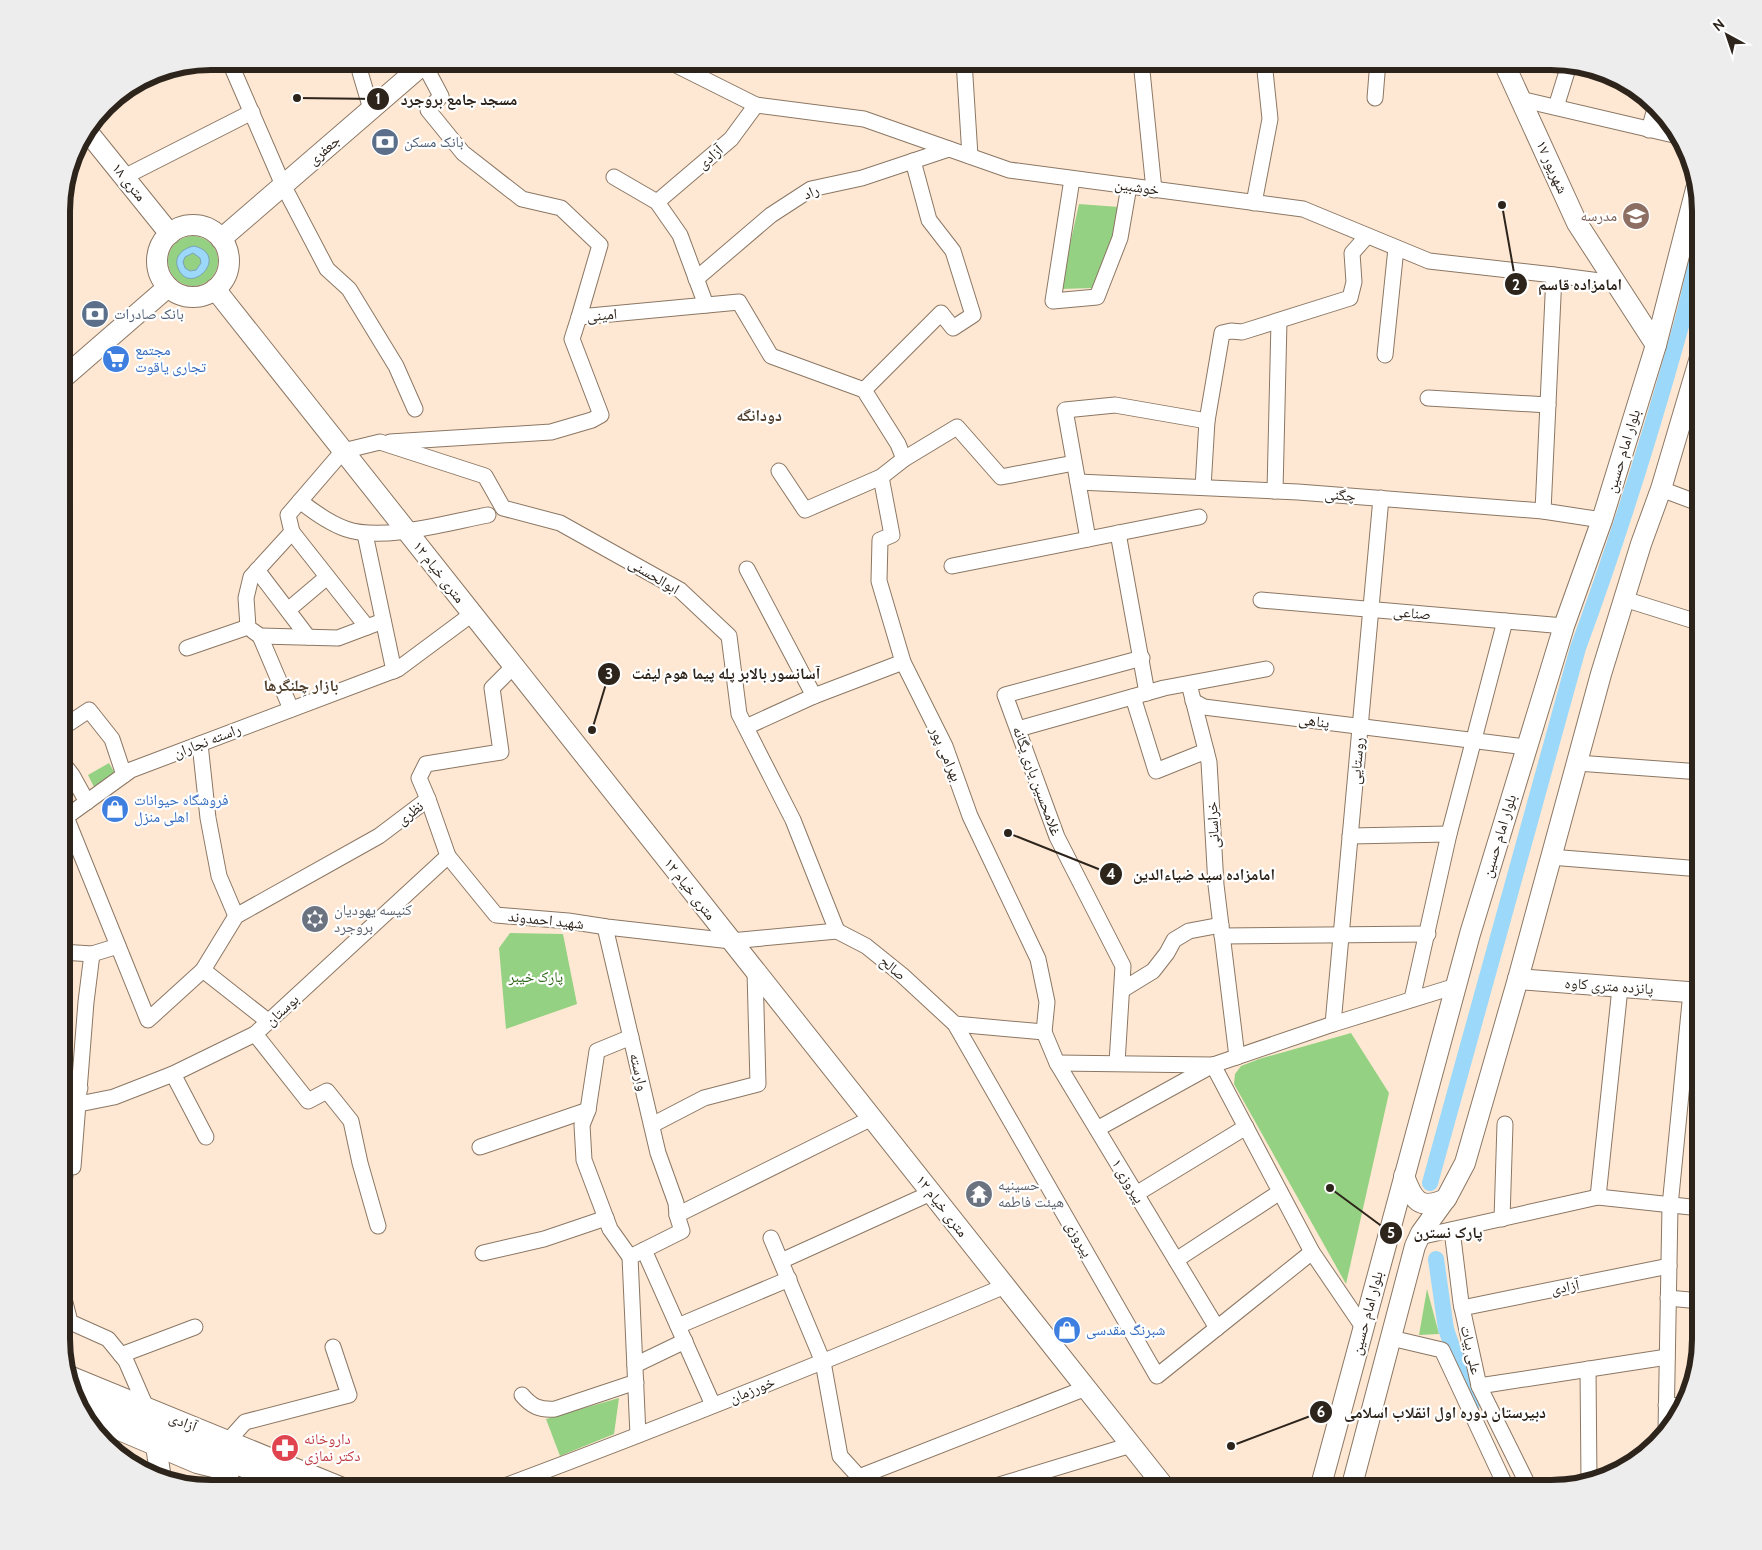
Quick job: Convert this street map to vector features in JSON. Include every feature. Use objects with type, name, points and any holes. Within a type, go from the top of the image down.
[{"type":"main road","name":"جعفری","points":[[221,239],[418,70]]},
{"type":"main road","name":"۱۷ شهریور","points":[[1507,70],[1577,223],[1656,345]]},
{"type":"main road","name":"۱۸ متری","points":[[92,137],[170,234]]},
{"type":"main road","name":"بلوار امام حسین","points":[[1322,1480],[1470,934],[1564,626],[1602,520],[1656,345],[1692,205]]},
{"type":"main road","points":[[191,225],[212,231],[221,239],[226,248],[228,265],[223,280],[215,289],[197,297],[186,297],[168,287],[160,275],[157,260],[158,250],[170,234],[180,228],[191,225]]},
{"type":"main road","points":[[70,371],[168,287]]},
{"type":"main road","name":"۱۲ متری خیام","points":[[215,289],[1159,1480]]},
{"type":"main road","name":"بلوار امام حسین","points":[[1353,1480],[1415,1246],[1419,1237],[1446,1198],[1465,1163],[1624,599],[1661,490],[1692,385]]},
{"type":"main road","name":"پانزده متری کاوه","points":[[1518,979],[1692,993]]},
{"type":"main road","points":[[1404,1176],[1413,1197],[1417,1201],[1429,1205],[1446,1198]]},
{"type":"main road","points":[[1388,1235],[1394,1227],[1406,1222],[1411,1225],[1419,1237]]},
{"type":"main road","name":"آزادی","points":[[76,1379],[228,1441],[286,1480]]},
{"type":"main road","points":[[85,1400],[283,1480]]},
{"type":"main road","points":[[96,1420],[197,1463],[277,1480]]},
{"type":"main road","points":[[156,1446],[160,1470]]},
{"type":"street","points":[[233,70],[283,184],[327,270],[349,290],[396,366],[415,410]]},
{"type":"street","points":[[360,70],[371,109]]},
{"type":"street","name":"امینی","points":[[429,70],[440,96],[428,110],[463,153],[522,199],[561,208],[600,245],[578,317],[739,302],[771,356],[864,390]]},
{"type":"street","name":"خوشبین","points":[[686,70],[756,105],[864,119],[1009,170],[1302,209],[1429,261],[1615,283]]},
{"type":"street","points":[[965,70],[970,156]]},
{"type":"street","points":[[1142,70],[1154,190]]},
{"type":"street","points":[[1254,203],[1270,119],[1265,70]]},
{"type":"street","points":[[1375,98],[1377,70]]},
{"type":"street","points":[[1556,107],[1567,71]]},
{"type":"street","points":[[1520,99],[1669,134]]},
{"type":"street","name":"آزادی","points":[[657,202],[731,138],[756,105]]},
{"type":"street","points":[[124,177],[252,112]]},
{"type":"street","points":[[1649,130],[1654,114]]},
{"type":"street","name":"راد","points":[[696,279],[771,215],[811,189],[862,178],[949,149]]},
{"type":"street","points":[[904,459],[898,444],[864,390],[941,313],[952,328],[973,315],[954,251],[929,220],[913,161]]},
{"type":"street","points":[[614,177],[657,202],[680,235],[706,306]]},
{"type":"street","points":[[1072,179],[1052,301],[1096,298],[1120,238],[1128,186]]},
{"type":"street","points":[[1203,488],[1207,421],[1222,333],[1230,331],[1242,332],[1350,298],[1354,282],[1352,253],[1367,236]]},
{"type":"street","points":[[1386,355],[1396,248]]},
{"type":"street","points":[[1543,510],[1554,275]]},
{"type":"street","points":[[291,709],[254,632],[246,598],[251,577],[287,524],[300,501],[343,451],[380,442],[551,432],[592,420],[601,415],[572,339],[578,317]]},
{"type":"street","points":[[1275,491],[1279,320]]},
{"type":"street","points":[[1428,398],[1548,405]]},
{"type":"street","points":[[1088,539],[1064,410],[1115,405],[1207,421]]},
{"type":"street","points":[[779,470],[805,510],[881,477],[904,459],[957,427],[1001,477],[1074,463]]},
{"type":"street","name":"ابوالحسنی","points":[[380,442],[485,476],[503,508],[560,522],[680,590],[729,636],[739,714],[793,820],[836,931]]},
{"type":"street","name":"بهرامی پور","points":[[881,477],[892,535],[880,540],[879,581],[903,662],[945,746],[970,816],[1038,959],[1047,1002],[1044,1032]]},
{"type":"street","name":"چگنی","points":[[1078,482],[1382,498],[1543,510],[1602,520]]},
{"type":"street","points":[[1661,490],[1692,501]]},
{"type":"street","name":"روستایی","points":[[1333,1024],[1382,498]]},
{"type":"street","points":[[300,501],[321,518],[348,530],[365,534],[406,531],[488,514]]},
{"type":"street","points":[[952,566],[1199,517]]},
{"type":"street","points":[[287,524],[367,627]]},
{"type":"street","points":[[1118,533],[1142,658],[1140,695],[1156,771],[1206,751]]},
{"type":"street","points":[[365,534],[394,671],[472,614]]},
{"type":"street","points":[[747,569],[814,696]]},
{"type":"street","points":[[257,570],[308,637]]},
{"type":"street","points":[[288,610],[327,577]]},
{"type":"street","points":[[1624,599],[1692,620]]},
{"type":"street","name":"صناعی","points":[[1261,600],[1564,626]]},
{"type":"street","points":[[187,648],[254,632],[338,638],[383,621]]},
{"type":"street","points":[[1412,999],[1450,834],[1505,621]]},
{"type":"street","name":"غلامحسین یاری یگانه","points":[[1117,1063],[1123,966],[1057,837],[1005,694],[1142,658]]},
{"type":"street","points":[[746,727],[814,696],[903,662]]},
{"type":"street","name":"نظری","points":[[236,916],[379,836],[428,799],[419,778],[426,764],[501,752],[492,688],[514,666]]},
{"type":"street","points":[[1018,729],[1140,695],[1266,669]]},
{"type":"street","name":"راسته نجاران","points":[[70,814],[131,770],[394,671]]},
{"type":"street","name":"خراسانی","points":[[1189,684],[1209,762],[1216,885],[1237,1057]]},
{"type":"street","name":"پناهی","points":[[1193,701],[1204,707],[1526,747]]},
{"type":"street","points":[[70,723],[89,710],[112,739],[124,775]]},
{"type":"street","points":[[70,953],[92,954],[118,946],[148,1020],[203,970],[236,916],[219,876],[208,818],[200,744]]},
{"type":"street","points":[[1577,763],[1692,771]]},
{"type":"street","points":[[70,772],[87,802]]},
{"type":"street","name":"شهید احمدوند","points":[[428,799],[448,856],[496,914],[731,941]]},
{"type":"street","name":"راسته نجاران","points":[[70,827],[118,946]]},
{"type":"street","points":[[1350,836],[1450,834]]},
{"type":"street","name":"بوستان","points":[[79,1104],[114,1097],[173,1074],[255,1034],[448,856]]},
{"type":"street","points":[[1550,857],[1692,868]]},
{"type":"street","name":"وارسته","points":[[605,927],[658,1153],[676,1203],[677,1215],[682,1231],[637,1254]]},
{"type":"street","points":[[1122,990],[1152,970],[1167,953],[1174,940],[1189,931],[1222,930],[1342,935],[1428,934]]},
{"type":"street","points":[[731,941],[836,931]]},
{"type":"street","name":"صالح","points":[[836,931],[866,946],[902,975],[955,1024]]},
{"type":"street","points":[[70,1167],[73,1167],[86,1002],[92,954]]},
{"type":"street","points":[[203,970],[269,1022]]},
{"type":"street","points":[[652,1125],[704,1098],[758,1084],[756,971]]},
{"type":"street","points":[[1097,1129],[1213,1065],[1333,1024],[1456,986]]},
{"type":"street","points":[[1598,1197],[1620,988]]},
{"type":"street","points":[[955,1024],[1044,1032]]},
{"type":"street","name":"پیروزی","points":[[955,1024],[1157,1376],[1217,1328]]},
{"type":"street","points":[[1666,1420],[1670,1206],[1692,1026]]},
{"type":"street","name":"پیروزی ۱","points":[[1044,1032],[1058,1063],[1217,1328]]},
{"type":"street","points":[[255,1034],[308,1101],[327,1091],[351,1120],[360,1163],[378,1226]]},
{"type":"street","points":[[631,1037],[597,1051],[588,1110],[582,1125],[584,1160],[610,1229],[637,1254],[678,1326],[714,1405]]},
{"type":"street","points":[[1058,1063],[1213,1065]]},
{"type":"street","points":[[1213,1065],[1312,1252],[1363,1327]]},
{"type":"street","points":[[173,1074],[206,1136]]},
{"type":"street","points":[[70,1090],[80,1088]]},
{"type":"street","points":[[480,1147],[588,1110]]},
{"type":"street","points":[[677,1215],[872,1118]]},
{"type":"street","points":[[1502,1219],[1505,1124]]},
{"type":"street","points":[[1136,1194],[1246,1127]]},
{"type":"street","points":[[1176,1260],[1280,1192]]},
{"type":"street","points":[[781,1261],[931,1193]]},
{"type":"street","points":[[1419,1237],[1598,1197],[1692,1207]]},
{"type":"street","points":[[483,1253],[544,1239],[606,1218]]},
{"type":"street","name":"علی بیات","points":[[1452,1230],[1462,1308],[1479,1386],[1526,1480]]},
{"type":"street","points":[[771,1238],[823,1362],[840,1456],[859,1477],[1086,1388]]},
{"type":"street","points":[[1217,1328],[1312,1252]]},
{"type":"street","points":[[637,1254],[635,1365],[638,1435]]},
{"type":"street","name":"آزادی","points":[[1462,1308],[1669,1266]]},
{"type":"street","points":[[678,1326],[788,1279]]},
{"type":"street","name":"خورزمان","points":[[520,1480],[823,1362],[1005,1286]]},
{"type":"street","points":[[1668,1298],[1692,1300]]},
{"type":"street","points":[[70,1322],[108,1339],[126,1361],[146,1407]]},
{"type":"street","points":[[121,1355],[195,1327]]},
{"type":"street","name":"علی بیات","points":[[1391,1338],[1442,1350],[1503,1480]]},
{"type":"street","points":[[635,1365],[684,1341]]},
{"type":"street","points":[[228,1441],[245,1422],[349,1395],[333,1347]]},
{"type":"street","points":[[1479,1386],[1668,1357]]},
{"type":"street","points":[[1588,1369],[1588,1475]]},
{"type":"street","points":[[522,1395],[534,1407],[555,1409],[636,1382]]},
{"type":"street","points":[[1666,1405],[1675,1406]]},
{"type":"street","points":[[1016,1480],[1131,1445]]},
{"type":"green space","points":[[1079,204],[1119,207],[1110,246],[1095,288],[1060,289]]},
{"type":"green space","points":[[193,236],[202,238],[213,247],[218,261],[216,270],[207,281],[193,286],[184,284],[173,275],[168,261],[170,252],[179,241]]},
{"type":"green space","points":[[109,763],[117,777],[95,789],[88,775]]},
{"type":"green space","name":"پارک خیبر","points":[[510,933],[563,934],[577,1004],[506,1029],[499,948]]},
{"type":"green space","points":[[1351,1033],[1389,1093],[1346,1284],[1234,1084],[1235,1074],[1241,1066],[1259,1059]]},
{"type":"green space","points":[[1427,1289],[1439,1334],[1419,1335]]},
{"type":"green space","points":[[619,1398],[614,1434],[560,1456],[546,1419]]},
{"type":"water","points":[[194,246],[204,251],[209,257],[208,265],[198,277],[184,276],[178,268],[178,257]],"holes":[[[193,253],[200,258],[201,263],[196,270],[190,271],[185,268],[183,262],[185,257]]]},
{"type":"waterway","points":[[1430,1183],[1578,648],[1632,492],[1656,413],[1692,280]]},
{"type":"waterway","points":[[1436,1259],[1446,1329],[1472,1404]]},
{"type":"place","name":"مسجد جامع بروجرد","points":[[297,98]]},
{"type":"place","name":"بانک مسکن","points":[[385,142]]},
{"type":"place","name":"امامزاده قاسم","points":[[1502,205]]},
{"type":"place","name":"مدرسه","points":[[1636,216]]},
{"type":"place","name":"بانک صادرات","points":[[95,314]]},
{"type":"place","name":"مجتمع تجاری یاقوت","points":[[116,359]]},
{"type":"place","name":"آسانسور بالابر پله پیما هوم لیفت","points":[[592,730]]},
{"type":"place","name":"فروشگاه حیوانات اهلی منزل","points":[[115,809]]},
{"type":"place","name":"امامزاده سید ضیاءالدین","points":[[1008,833]]},
{"type":"place","name":"کنیسه یهودیان بروجرد","points":[[315,919]]},
{"type":"place","name":"پارک نسترن","points":[[1330,1188]]},
{"type":"place","name":"حسینیه هیئت فاطمه","points":[[979,1194]]},
{"type":"place","name":"شبرنگ مقدسی","points":[[1067,1330]]},
{"type":"place","name":"دبیرستان دوره اول انقلاب اسلامی","points":[[1231,1446]]},
{"type":"place","name":"داروخانه دکتر نمازی","points":[[285,1448]]},
{"type":"district","name":"دودانگه","points":[[759,415]]},
{"type":"district","name":"بازار چِلنگرها","points":[[301,685]]}]
